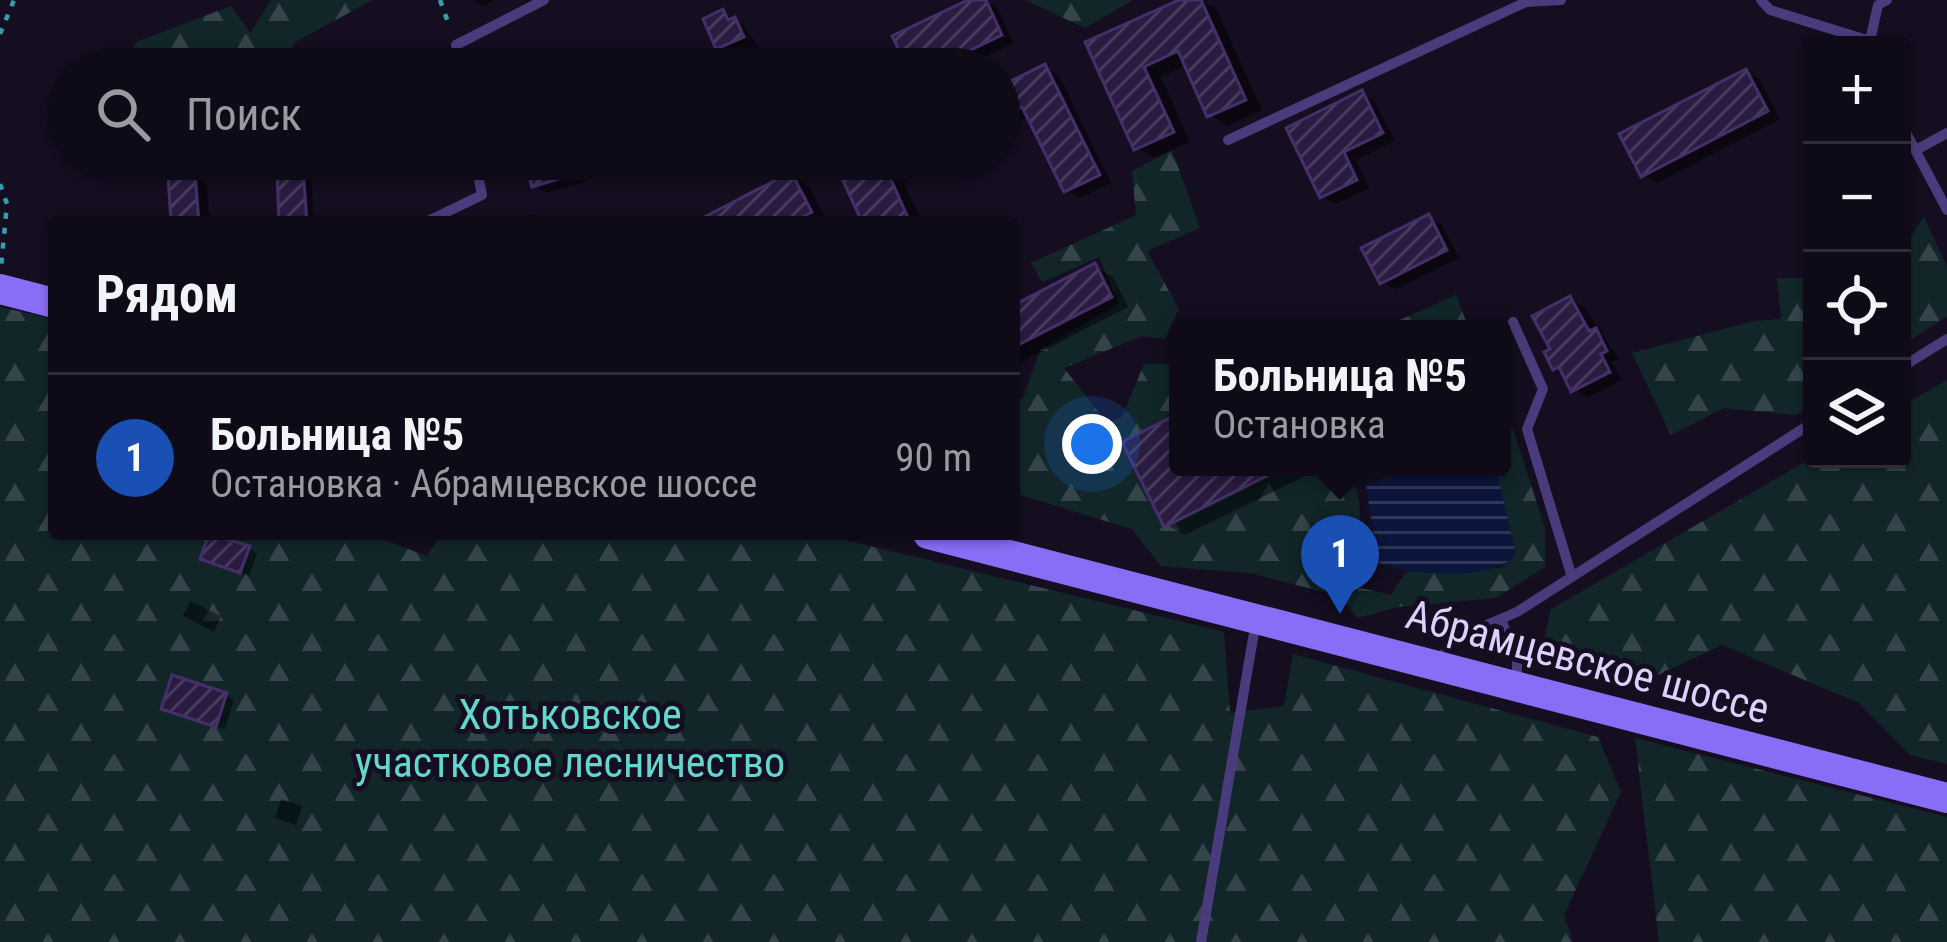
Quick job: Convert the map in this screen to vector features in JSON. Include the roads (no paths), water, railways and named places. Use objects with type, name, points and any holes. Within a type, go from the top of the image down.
[{"type":"street","points":[[0,289],[48,301]]},
{"type":"street","name":"Абрамцевское шоссе","points":[[951,540],[1947,798]]},
{"type":"lane","points":[[456,48],[544,0]]},
{"type":"lane","points":[[1228,140],[1526,2],[1561,0]]},
{"type":"lane","points":[[1761,0],[1770,10],[1849,36]]},
{"type":"lane","points":[[1871,36],[1878,4],[1888,0]]},
{"type":"lane","points":[[1916,150],[1947,133]]},
{"type":"lane","points":[[1911,141],[1947,210]]},
{"type":"lane","points":[[438,216],[482,195],[480,180]]},
{"type":"lane","points":[[1513,322],[1543,389],[1528,429],[1571,574]]},
{"type":"lane","points":[[1911,361],[1947,339]]},
{"type":"lane","points":[[1438,664],[1456,638],[1501,620],[1803,429]]},
{"type":"lane","points":[[1501,620],[1516,658],[1516,685]]},
{"type":"lane","points":[[1201,942],[1256,621]]},
{"type":"water","points":[[1392,476],[1498,476],[1516,556],[1468,573],[1411,571],[1378,563],[1366,485]]},
{"type":"place","name":"Больница №5","points":[[1340,614]]},
{"type":"park label","name":"Хотьковское участковое лесничество","points":[[570,738]]}]
